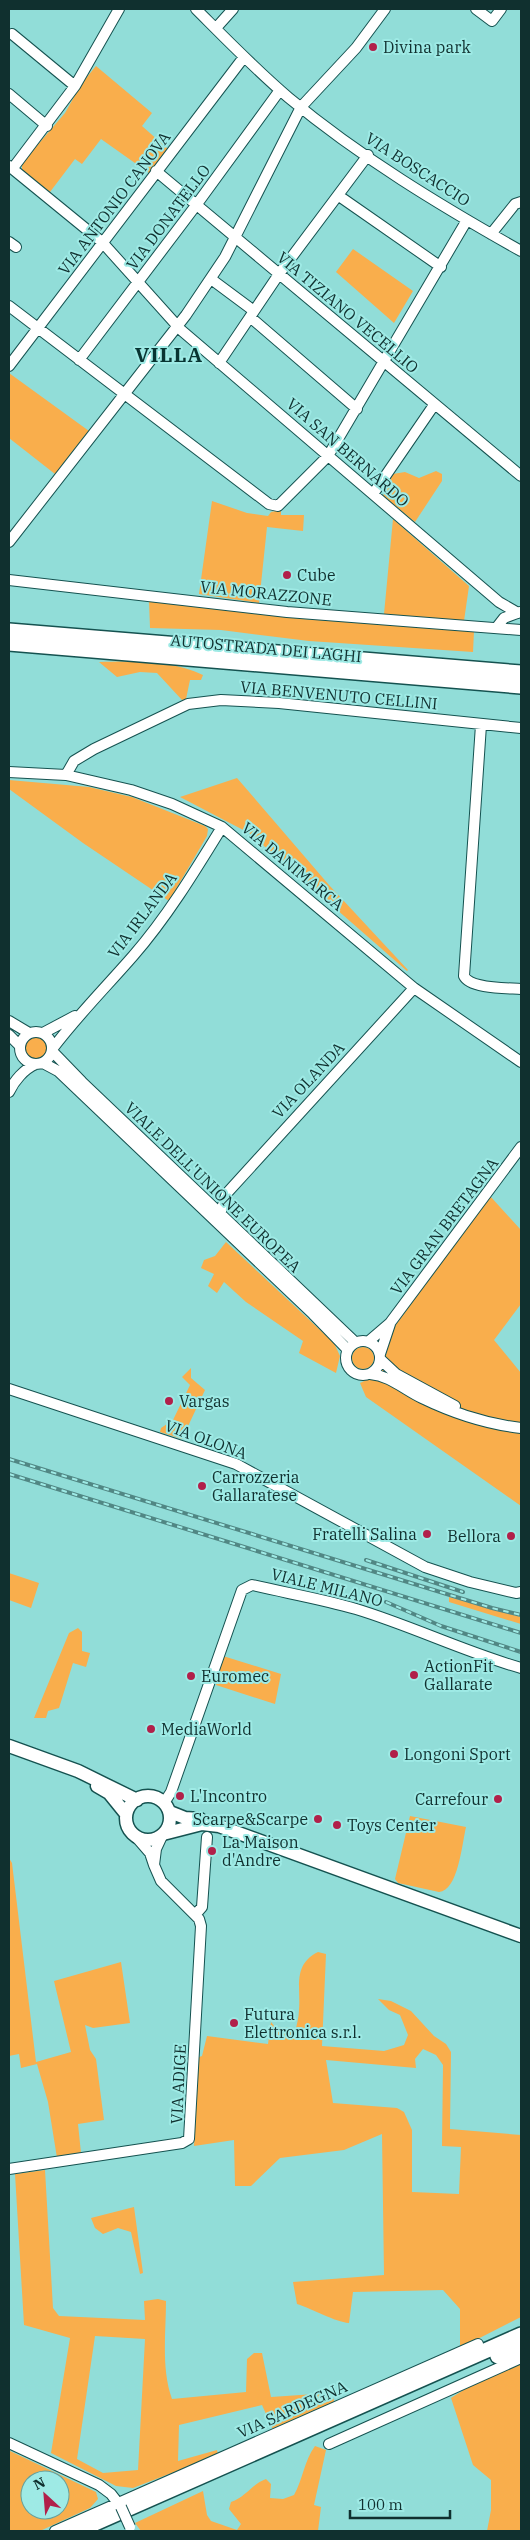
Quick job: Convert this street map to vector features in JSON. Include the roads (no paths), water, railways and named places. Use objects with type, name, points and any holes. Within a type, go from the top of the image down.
[{"type":"highway","name":"AUTOSTRADA DEI LAGHI","points":[[9,631],[521,673]]},
{"type":"highway","name":"AUTOSTRADA DEI LAGHI","points":[[9,643],[521,686]]},
{"type":"highway","points":[[496,2352],[521,2329]]},
{"type":"highway","points":[[101,2531],[496,2352],[521,2335]]},
{"type":"highway","points":[[78,2531],[496,2352],[521,2348]]},
{"type":"main road","points":[[9,1746],[78,1771],[137,1800]]},
{"type":"main road","points":[[9,1751],[98,1786],[109,1793],[126,1814],[128,1828],[137,1838],[151,1840],[163,1834],[202,1824],[219,1826],[354,1877],[521,1936]]},
{"type":"main road","points":[[126,1814],[132,1803],[144,1797],[166,1802],[185,1818],[208,1819],[226,1823],[375,1879],[521,1928]]},
{"type":"main road","points":[[163,1834],[170,1824],[166,1802]]},
{"type":"street","points":[[11,167],[47,126],[75,86],[119,9]]},
{"type":"street","name":"VIA BOSCACCIO","points":[[196,9],[244,57],[301,107],[368,155],[468,220],[521,251]]},
{"type":"street","points":[[216,28],[233,9]]},
{"type":"street","points":[[9,542],[177,326],[211,279],[236,237],[301,107],[356,48],[385,9]]},
{"type":"street","points":[[476,9],[492,21],[501,9]]},
{"type":"street","points":[[12,34],[75,86]]},
{"type":"street","name":"VIA ANTONIO CANOVA","points":[[9,366],[244,57]]},
{"type":"street","name":"VIA DONATELLO","points":[[79,360],[280,90]]},
{"type":"street","points":[[9,94],[47,126]]},
{"type":"street","points":[[219,363],[280,274],[368,155]]},
{"type":"street","name":"VIA SAN BERNARDO","points":[[11,167],[102,242],[177,326],[219,363],[500,602],[520,612]]},
{"type":"street","name":"VIA TIZIANO VECELLIO","points":[[156,171],[521,476]]},
{"type":"street","points":[[339,196],[441,266]]},
{"type":"street","points":[[491,234],[515,204],[521,202]]},
{"type":"street","points":[[9,306],[269,504],[278,506],[328,456],[357,409],[383,360],[468,220]]},
{"type":"street","points":[[211,279],[357,409]]},
{"type":"street","points":[[373,494],[434,405]]},
{"type":"street","name":"VIA MORAZZONE","points":[[9,580],[287,612],[521,630]]},
{"type":"street","points":[[500,602],[504,611],[504,618]]},
{"type":"street","points":[[497,627],[504,618],[520,612]]},
{"type":"street","name":"VIA BENVENUTO CELLINI","points":[[66,776],[74,761],[94,749],[195,702],[235,700],[521,728]]},
{"type":"street","points":[[482,725],[464,976],[470,983],[521,989]]},
{"type":"street","name":"VIA DANIMARCA","points":[[9,772],[66,776],[131,790],[172,804],[222,827],[244,843],[414,988],[521,1062]]},
{"type":"street","name":"VIA IRLANDA","points":[[52,1049],[78,1014],[134,955],[181,890],[222,827]]},
{"type":"street","name":"VIA OLANDA","points":[[220,1214],[225,1194],[414,988]]},
{"type":"street","name":"VIA IRLANDA","points":[[44,1033],[78,1014]]},
{"type":"street","points":[[9,1021],[29,1033],[44,1033]]},
{"type":"street","points":[[9,1092],[15,1081],[23,1038],[29,1033]]},
{"type":"street","name":"VIALE DELL'UNIONE EUROPEA","points":[[44,1033],[50,1039],[52,1049],[82,1082],[220,1214],[352,1346]]},
{"type":"street","name":"VIALE DELL'UNIONE EUROPEA","points":[[9,1035],[21,1051],[39,1064],[58,1071],[352,1346]]},
{"type":"street","points":[[15,1081],[30,1067],[39,1064],[52,1049]]},
{"type":"street","name":"VIA GRAN BRETAGNA","points":[[369,1341],[390,1323],[521,1147]]},
{"type":"street","points":[[204,1199],[225,1194]]},
{"type":"street","name":"VIA GRAN BRETAGNA","points":[[380,1357],[390,1323]]},
{"type":"street","points":[[352,1346],[369,1341],[374,1344],[385,1366],[419,1388],[456,1406],[504,1420],[521,1421]]},
{"type":"street","name":"VIALE DELL'UNIONE EUROPEA","points":[[352,1346],[347,1364],[356,1373],[370,1374],[392,1380],[419,1397],[454,1412],[502,1426],[521,1428]]},
{"type":"street","points":[[370,1374],[379,1366],[380,1357]]},
{"type":"street","name":"VIA OLONA","points":[[9,1389],[236,1464],[426,1567],[470,1582],[516,1593],[521,1592]]},
{"type":"street","name":"VIALE MILANO","points":[[166,1802],[242,1590],[252,1585],[354,1608],[422,1632],[459,1648],[521,1668]]},
{"type":"street","points":[[154,1865],[156,1849],[163,1834]]},
{"type":"street","points":[[194,1915],[202,1907],[207,1837]]},
{"type":"street","name":"VIA ADIGE","points":[[9,2170],[182,2143],[189,2140],[202,1933],[200,1922],[161,1881],[150,1853],[137,1838]]},
{"type":"street","name":"VIA SARDEGNA","points":[[54,2531],[119,2504],[478,2344]]},
{"type":"street","points":[[329,2444],[521,2358]]},
{"type":"street","points":[[9,2443],[99,2485],[119,2504],[130,2529]]},
{"type":"railway","points":[[9,1459],[492,1608],[521,1615]]},
{"type":"railway","points":[[9,1474],[521,1633]]},
{"type":"railway","points":[[366,1560],[463,1592]]},
{"type":"railway","points":[[386,1602],[441,1626],[521,1652]]},
{"type":"place","name":"Divina park","points":[[373,47]]},
{"type":"place","name":"Cube","points":[[287,575]]},
{"type":"place","name":"Vargas","points":[[169,1401]]},
{"type":"place","name":"Carrozzeria Gallaratese","points":[[202,1486]]},
{"type":"place","name":"Fratelli Salina","points":[[427,1534]]},
{"type":"place","name":"Bellora","points":[[511,1536]]},
{"type":"place","name":"ActionFit Gallarate","points":[[414,1675]]},
{"type":"place","name":"Euromec","points":[[191,1676]]},
{"type":"place","name":"MediaWorld","points":[[151,1729]]},
{"type":"place","name":"Longoni Sport","points":[[394,1754]]},
{"type":"place","name":"L'Incontro","points":[[180,1796]]},
{"type":"place","name":"Carrefour","points":[[498,1799]]},
{"type":"place","name":"Scarpe&Scarpe","points":[[318,1819]]},
{"type":"place","name":"Toys Center","points":[[337,1825]]},
{"type":"place","name":"La Maison d'Andre","points":[[212,1851]]},
{"type":"place","name":"Futura Elettronica s.r.l.","points":[[234,2023]]},
{"type":"district","name":"VILLA","points":[[169,354]]}]
